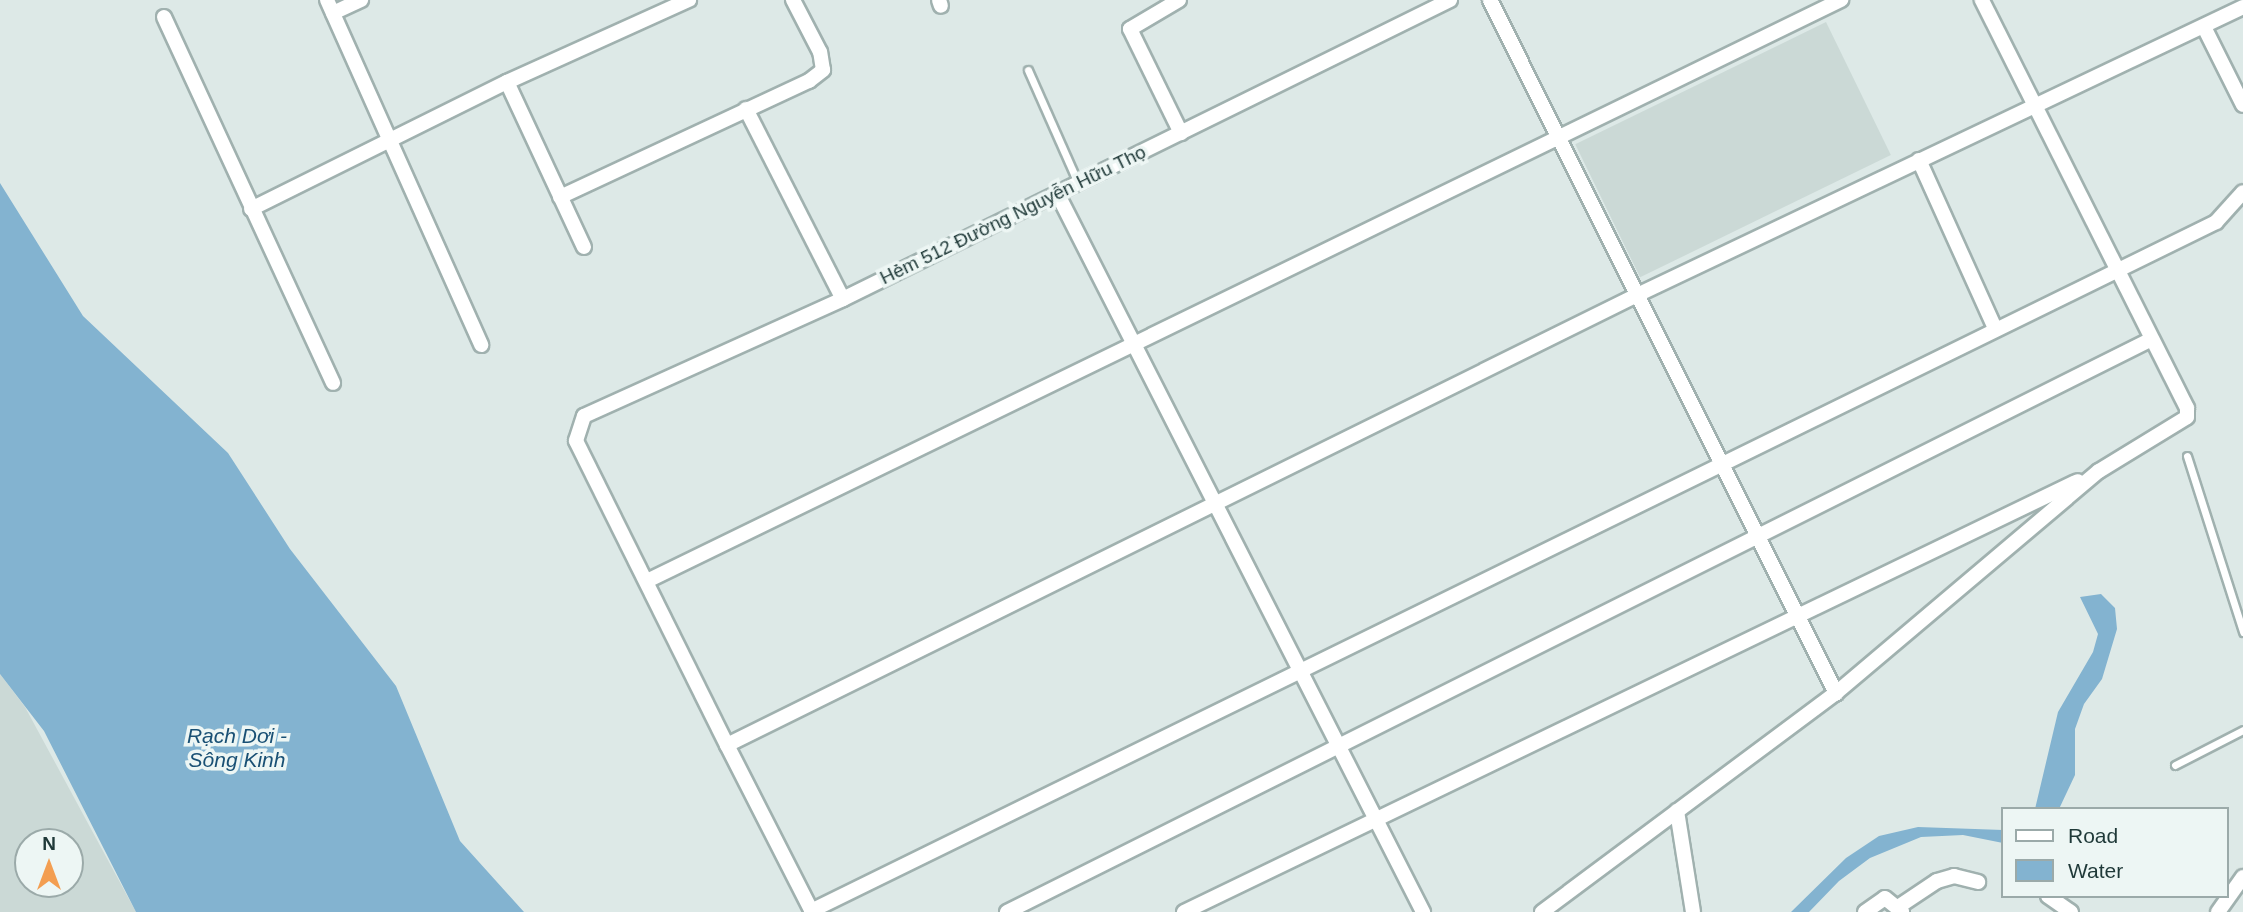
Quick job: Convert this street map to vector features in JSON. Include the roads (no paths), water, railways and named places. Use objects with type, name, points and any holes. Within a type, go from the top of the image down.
[{"type":"street","points":[[361,0],[330,6],[481,345]]},
{"type":"street","points":[[251,209],[389,138],[689,0]]},
{"type":"street","points":[[559,197],[809,80],[823,70],[820,52],[793,0]]},
{"type":"street","points":[[1178,0],[1130,29],[1181,133]]},
{"type":"street","name":"Hẻm 512 Đường Nguyễn Hữu Thọ","points":[[649,580],[576,441],[584,415],[843,299],[1450,0]]},
{"type":"street","points":[[1490,0],[1635,296],[1836,693]]},
{"type":"street","points":[[1841,0],[649,580],[727,745],[812,911],[2225,216],[2243,191]]},
{"type":"street","points":[[1184,912],[2099,471],[2187,417],[2187,408],[2033,108],[1982,0]]},
{"type":"street","points":[[727,745],[1635,296],[2243,8]]},
{"type":"street","points":[[164,17],[333,383]]},
{"type":"street","points":[[2204,27],[2243,105]]},
{"type":"street","points":[[507,82],[584,247]]},
{"type":"street","points":[[746,109],[843,299]]},
{"type":"street","points":[[1919,160],[1995,328]]},
{"type":"street","points":[[1057,193],[1212,504],[1423,912]]},
{"type":"street","points":[[1007,912],[2150,340]]},
{"type":"street","points":[[1542,912],[1836,693],[2099,471]]},
{"type":"street","points":[[1677,811],[1693,911]]},
{"type":"street","points":[[1865,912],[1885,898],[1900,910],[1937,881],[1954,876],[1978,882]]},
{"type":"street","points":[[2229,897],[2243,877]]},
{"type":"street","points":[[2051,898],[2071,912]]},
{"type":"lane","points":[[1028,70],[1078,183]]},
{"type":"lane","points":[[2187,456],[2243,632]]},
{"type":"lane","points":[[2175,765],[2243,730]]},
{"type":"water","name":"Rạch Dơi - Sông Kinh","points":[[0,183],[83,316],[228,453],[290,549],[396,686],[460,841],[524,912],[136,912],[44,731],[0,674]]},
{"type":"water","points":[[2101,594],[2115,608],[2117,629],[2102,679],[2084,704],[2075,729],[2075,775],[2060,807],[2035,807],[2058,712],[2093,652],[2098,634],[2080,597]]},
{"type":"water","points":[[1918,827],[2002,830],[2002,843],[1963,835],[1921,837],[1870,858],[1839,881],[1809,912],[1791,912],[1846,858],[1879,836]]}]
